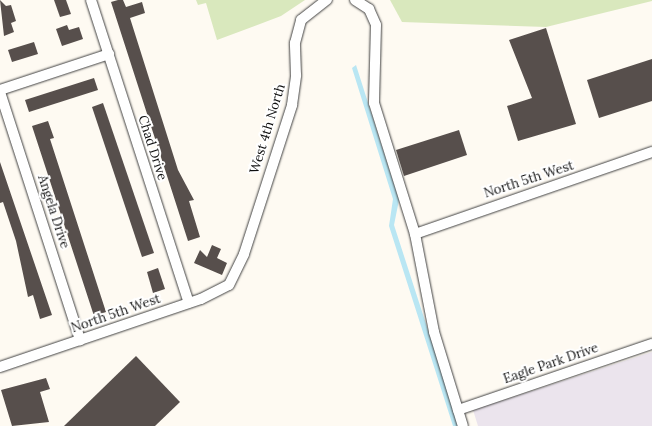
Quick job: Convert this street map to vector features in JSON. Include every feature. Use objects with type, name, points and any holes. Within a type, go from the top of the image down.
[{"type":"street","name":"Chad Drive","points":[[91,0],[189,303]]},
{"type":"street","name":"West 4th North","points":[[235,276],[292,105],[297,30],[308,11],[327,0]]},
{"type":"street","points":[[355,0],[369,9],[376,24],[374,103],[415,234],[434,332],[463,426]]},
{"type":"street","points":[[0,91],[109,54]]},
{"type":"street","name":"Angela Drive","points":[[0,91],[80,340]]},
{"type":"street","name":"North 5th West","points":[[415,234],[652,152]]},
{"type":"street","name":"North 5th West","points":[[0,367],[189,303],[224,289],[235,276]]},
{"type":"street","name":"Eagle Park Drive","points":[[458,410],[652,344]]},
{"type":"shaded area","points":[[652,352],[652,426],[478,426],[473,410]]},
{"type":"green space","points":[[196,0],[305,0],[281,16],[217,40],[206,3],[198,5]]},
{"type":"green space","points":[[390,0],[652,1],[546,27],[402,22]]},
{"type":"water","points":[[356,65],[399,200],[394,225],[459,426],[453,426],[389,226],[393,199],[352,68]]},
{"type":"building","points":[[0,0],[6,6],[11,5],[16,21],[11,23],[14,32],[4,36]]},
{"type":"building","points":[[54,0],[66,0],[71,14],[60,17]]},
{"type":"building","points":[[123,0],[126,7],[142,2],[145,13],[130,18],[178,170],[194,200],[189,201],[200,237],[188,241],[111,2]]},
{"type":"building","points":[[67,25],[69,30],[79,27],[83,39],[62,46],[56,29]]},
{"type":"building","points":[[546,28],[576,124],[518,141],[507,106],[532,98],[509,40]]},
{"type":"building","points":[[34,42],[38,54],[12,62],[8,50]]},
{"type":"building","points":[[652,59],[652,101],[599,118],[587,80]]},
{"type":"building","points":[[94,78],[98,90],[29,112],[25,100]]},
{"type":"building","points":[[103,103],[154,253],[142,257],[92,107]]},
{"type":"building","points":[[48,121],[54,138],[50,139],[106,312],[94,316],[32,126]]},
{"type":"building","points":[[459,130],[467,155],[404,176],[396,150]]},
{"type":"building","points":[[0,162],[52,315],[40,319],[33,295],[28,297],[16,241],[3,202],[0,203]]},
{"type":"building","points":[[212,245],[221,249],[217,258],[227,263],[222,275],[194,263],[200,250],[207,257]]},
{"type":"building","points":[[158,268],[165,289],[153,293],[147,272]]},
{"type":"building","points":[[136,356],[180,402],[155,426],[64,426]]},
{"type":"building","points":[[46,378],[50,389],[40,392],[49,422],[12,426],[1,390]]}]
